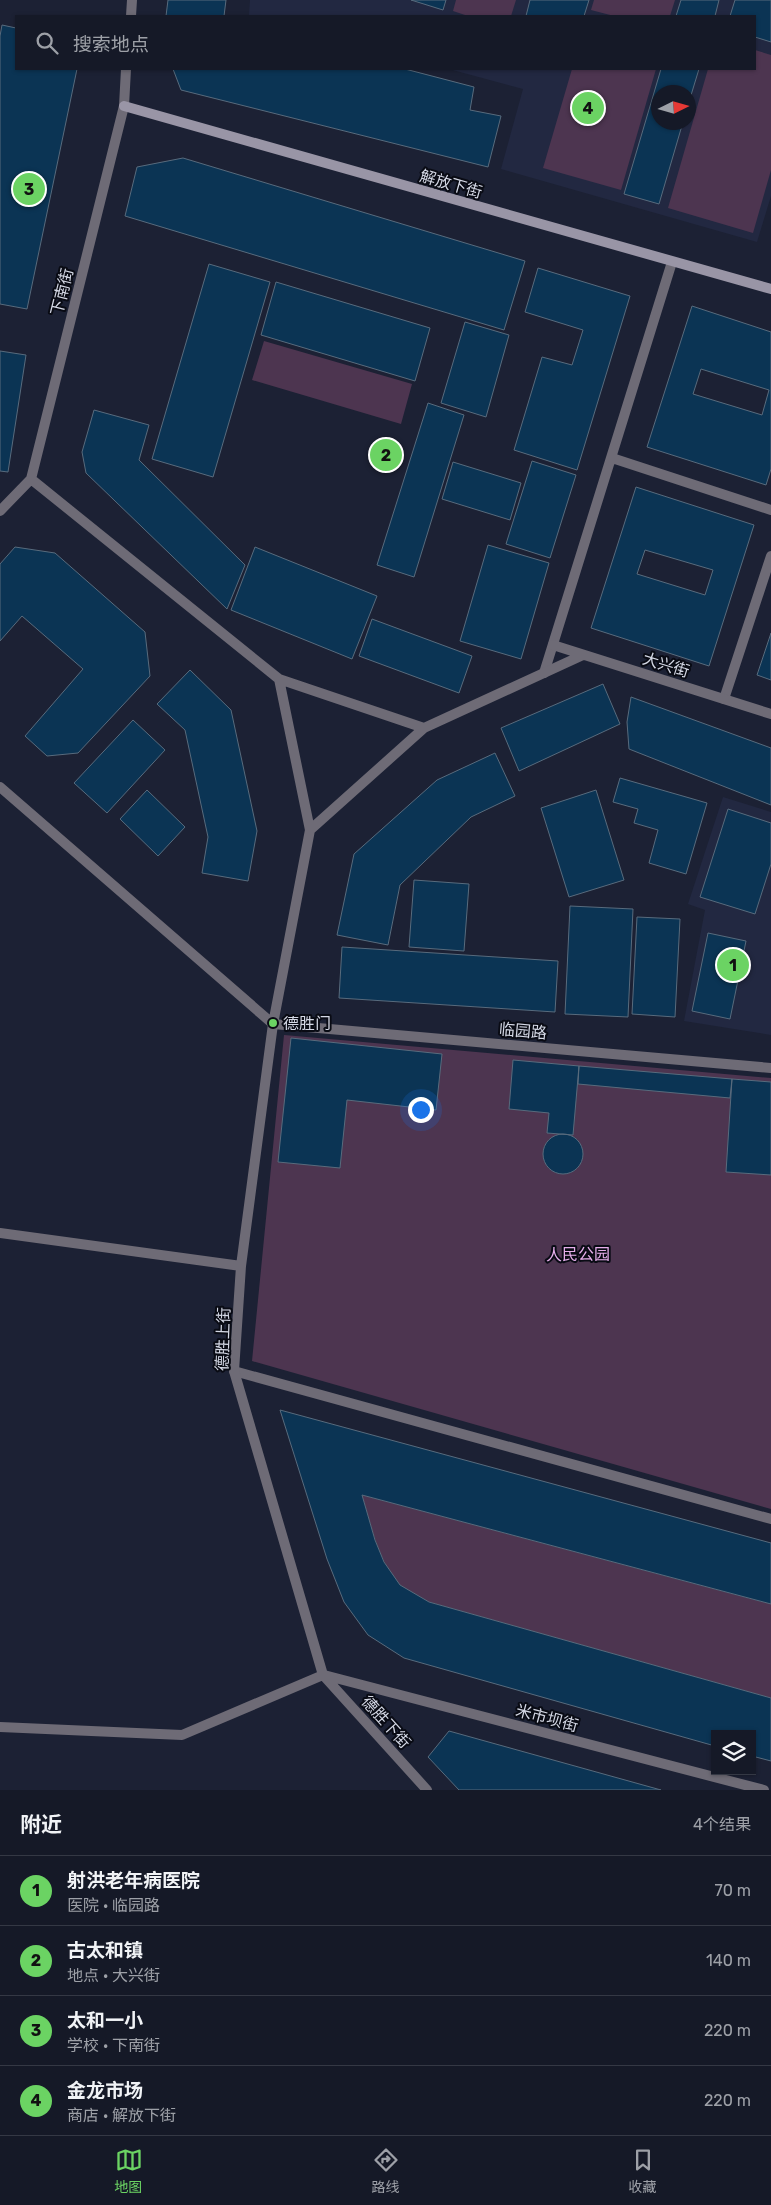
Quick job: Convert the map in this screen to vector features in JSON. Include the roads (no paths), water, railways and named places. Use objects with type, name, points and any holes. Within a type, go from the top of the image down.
[{"type":"street","points":[[131,15],[132,0]]},
{"type":"street","name":"下南街","points":[[31,479],[124,106],[126,70]]},
{"type":"street","name":"解放下街","points":[[124,106],[771,289]]},
{"type":"street","points":[[544,673],[672,262]]},
{"type":"street","points":[[612,458],[771,510]]},
{"type":"street","points":[[0,511],[31,479],[278,679],[424,728]]},
{"type":"street","points":[[724,699],[771,556]]},
{"type":"street","name":"大兴街","points":[[553,645],[771,714]]},
{"type":"street","points":[[278,679],[310,830],[424,728],[583,655]]},
{"type":"street","points":[[0,787],[273,1024]]},
{"type":"street","name":"德胜上街","points":[[310,830],[273,1024],[241,1266],[234,1371],[323,1675]]},
{"type":"street","name":"临园路","points":[[273,1024],[771,1068]]},
{"type":"street","points":[[0,1233],[241,1266]]},
{"type":"street","points":[[234,1371],[771,1519]]},
{"type":"street","points":[[0,1727],[182,1736],[323,1675]]},
{"type":"street","name":"德胜下街","points":[[323,1675],[427,1790]]},
{"type":"street","name":"米市坝街","points":[[323,1675],[764,1790]]},
{"type":"place","name":"金龙市场","points":[[588,108]]},
{"type":"place","name":"太和一小","points":[[29,189]]},
{"type":"place","name":"古太和镇","points":[[386,455]]},
{"type":"place","name":"射洪老年病医院","points":[[733,965]]},
{"type":"place","name":"德胜门","points":[[273,1023]]},
{"type":"park label","name":"人民公园","points":[[578,1254]]}]
